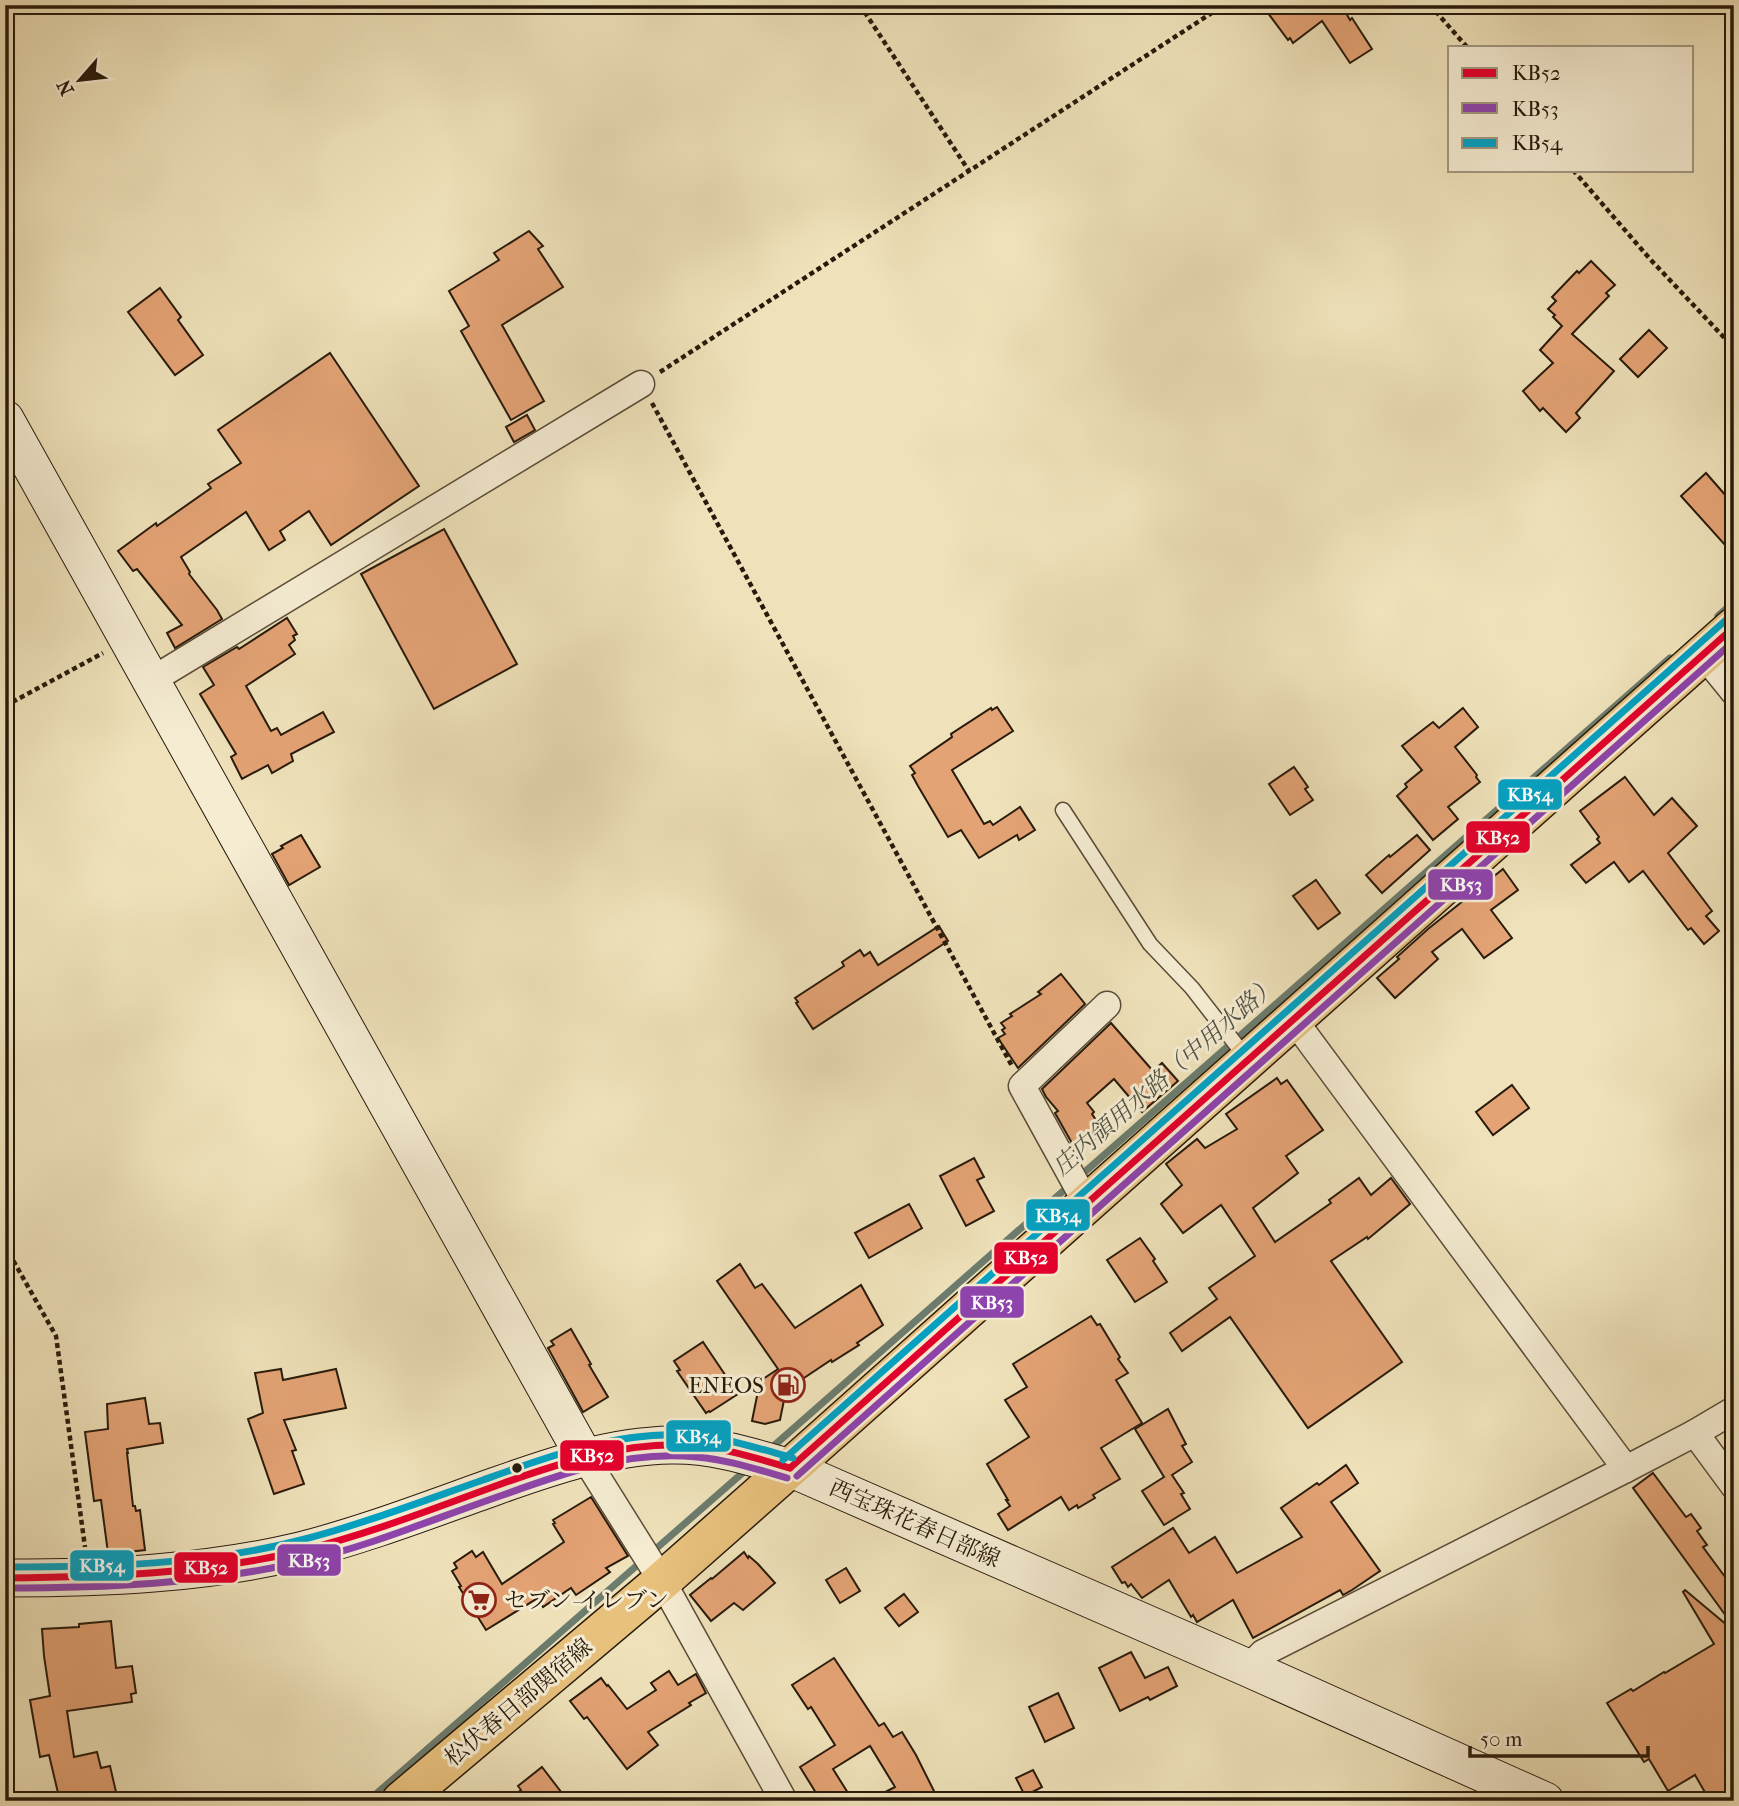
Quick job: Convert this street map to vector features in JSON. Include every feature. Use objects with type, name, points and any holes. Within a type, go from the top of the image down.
[{"type":"main road","points":[[5,419],[584,1458]]},
{"type":"main road","name":"松伏春日部関宿線","points":[[401,1801],[662,1581],[1734,627]]},
{"type":"main road","name":"西宝珠花春日部線","points":[[5,1578],[175,1572],[233,1565],[355,1536],[584,1458],[629,1449],[672,1445],[736,1452],[790,1468],[1545,1801]]},
{"type":"street","points":[[152,680],[642,384]]},
{"type":"street","points":[[1703,654],[1734,692]]},
{"type":"street","points":[[1087,1204],[1022,1086],[1107,1005]]},
{"type":"street","points":[[1294,1020],[1626,1469]]},
{"type":"street","points":[[1248,1668],[1262,1653],[1626,1469],[1734,1410]]},
{"type":"street","points":[[1695,1433],[1734,1486]]},
{"type":"street","points":[[584,1458],[662,1581],[784,1801]]},
{"type":"lane","points":[[1063,810],[1150,944],[1192,988],[1249,1061]]},
{"type":"path","points":[[860,5],[969,172]]},
{"type":"path","points":[[1022,1086],[642,384],[1224,5]]},
{"type":"path","points":[[1430,5],[1466,46]]},
{"type":"path","points":[[1575,172],[1650,259],[1734,348]]},
{"type":"path","points":[[5,706],[128,639]]},
{"type":"path","points":[[5,1246],[56,1336],[89,1576]]},
{"type":"building","points":[[1262,5],[1344,5],[1342,6],[1350,20],[1352,18],[1372,49],[1350,63],[1322,21],[1293,43]]},
{"type":"building","points":[[529,231],[543,246],[538,249],[563,287],[502,325],[544,401],[511,420],[461,331],[469,326],[449,291],[499,260],[494,253]]},
{"type":"building","points":[[1591,261],[1615,285],[1606,293],[1609,296],[1572,334],[1614,371],[1576,413],[1580,418],[1566,432],[1543,408],[1540,411],[1523,391],[1553,363],[1540,350],[1562,326],[1548,309],[1556,301],[1552,297],[1577,271],[1579,273]]},
{"type":"building","points":[[160,288],[181,317],[178,320],[203,355],[175,375],[128,312]]},
{"type":"building","points":[[1649,330],[1667,348],[1638,377],[1620,359]]},
{"type":"building","points":[[330,353],[419,486],[331,545],[309,511],[280,531],[285,540],[269,550],[246,512],[181,557],[189,574],[222,619],[175,648],[167,633],[182,625],[137,569],[133,571],[118,551],[211,488],[208,484],[241,463],[218,430]]},
{"type":"building","points":[[527,415],[535,430],[514,442],[506,427]]},
{"type":"building","points":[[1706,473],[1734,505],[1734,555],[1681,496]]},
{"type":"building","points":[[444,529],[517,664],[434,709],[361,574]]},
{"type":"building","points":[[287,618],[297,634],[289,645],[295,654],[246,686],[271,731],[277,728],[281,735],[323,712],[334,732],[291,754],[293,761],[272,773],[268,765],[242,779],[231,757],[236,754],[200,694],[214,685],[203,667],[237,647],[239,649]]},
{"type":"building","points":[[997,707],[1013,731],[952,770],[984,824],[990,821],[993,825],[1020,807],[1035,830],[1019,840],[1017,835],[979,858],[961,830],[948,837],[912,775],[915,773],[910,766],[952,737],[951,734],[991,708],[992,710]]},
{"type":"building","points":[[1463,708],[1478,727],[1455,747],[1480,782],[1448,807],[1458,819],[1433,840],[1397,796],[1407,787],[1405,784],[1422,770],[1402,746],[1433,722],[1439,728]]},
{"type":"building","points":[[1294,767],[1308,787],[1305,789],[1313,800],[1290,815],[1269,784]]},
{"type":"building","points":[[1625,777],[1654,815],[1672,798],[1697,826],[1668,853],[1712,911],[1706,916],[1719,931],[1704,944],[1691,928],[1688,930],[1643,871],[1629,882],[1614,862],[1586,883],[1571,865],[1600,843],[1597,839],[1599,837],[1580,811]]},
{"type":"building","points":[[301,835],[320,867],[289,885],[272,854]]},
{"type":"building","points":[[1417,835],[1430,850],[1382,893],[1366,875]]},
{"type":"building","points":[[1503,869],[1518,890],[1491,910],[1512,938],[1484,958],[1462,929],[1432,952],[1438,959],[1395,998],[1377,978],[1428,929]]},
{"type":"building","points":[[1316,880],[1340,913],[1318,929],[1293,896]]},
{"type":"building","points":[[939,926],[948,941],[813,1029],[795,998],[844,966],[842,962],[860,950],[864,956],[870,952],[878,965]]},
{"type":"building","points":[[1061,974],[1085,1004],[1018,1068],[998,1038],[1005,1034],[1001,1023],[1041,994],[1038,992]]},
{"type":"building","points":[[1111,1023],[1153,1071],[1162,1063],[1178,1081],[1142,1112],[1114,1079],[1087,1103],[1105,1133],[1077,1152],[1055,1113],[1058,1111],[1042,1089]]},
{"type":"building","points":[[1277,1078],[1281,1084],[1287,1080],[1323,1130],[1286,1156],[1298,1173],[1253,1208],[1275,1242],[1331,1203],[1329,1200],[1359,1178],[1371,1195],[1391,1178],[1410,1204],[1368,1239],[1367,1237],[1331,1261],[1402,1362],[1308,1428],[1230,1317],[1182,1351],[1170,1333],[1217,1299],[1209,1288],[1255,1256],[1221,1205],[1183,1233],[1161,1204],[1182,1185],[1166,1164],[1197,1139],[1205,1148],[1237,1129],[1226,1114]]},
{"type":"building","points":[[1512,1085],[1529,1108],[1493,1135],[1476,1112]]},
{"type":"building","points":[[974,1158],[984,1177],[977,1180],[994,1211],[966,1226],[940,1176]]},
{"type":"building","points":[[909,1204],[922,1228],[869,1258],[855,1233]]},
{"type":"building","points":[[1140,1238],[1167,1282],[1135,1302],[1107,1260]]},
{"type":"building","points":[[740,1264],[755,1288],[762,1284],[795,1328],[861,1285],[883,1325],[857,1343],[859,1345],[786,1390],[780,1420],[765,1424],[752,1421],[760,1381],[778,1369],[717,1281]]},
{"type":"building","points":[[1091,1316],[1097,1325],[1100,1324],[1128,1373],[1116,1380],[1142,1423],[1101,1448],[1120,1479],[1093,1495],[1095,1498],[1078,1508],[1077,1505],[1069,1510],[1061,1497],[1008,1530],[998,1514],[1010,1506],[987,1464],[1029,1437],[1005,1400],[1027,1387],[1013,1364]]},
{"type":"building","points":[[571,1329],[608,1397],[583,1412],[548,1348],[554,1345],[551,1341]]},
{"type":"building","points":[[703,1342],[738,1394],[706,1413],[677,1371],[680,1370],[674,1361]]},
{"type":"building","points":[[281,1369],[283,1380],[336,1369],[346,1408],[284,1420],[296,1450],[292,1451],[304,1484],[274,1494],[248,1419],[263,1413],[255,1373]]},
{"type":"building","points":[[145,1398],[149,1424],[160,1423],[163,1443],[127,1449],[127,1453],[133,1506],[136,1511],[140,1510],[145,1550],[111,1554],[108,1553],[101,1500],[94,1501],[85,1432],[108,1429],[107,1404]]},
{"type":"building","points":[[1168,1409],[1186,1444],[1182,1446],[1192,1462],[1172,1475],[1184,1493],[1181,1494],[1190,1509],[1164,1525],[1142,1491],[1164,1477],[1135,1429]]},
{"type":"building","points":[[1346,1465],[1358,1483],[1331,1502],[1380,1571],[1343,1595],[1340,1590],[1253,1638],[1233,1600],[1197,1622],[1193,1615],[1191,1617],[1169,1580],[1142,1598],[1131,1584],[1128,1587],[1125,1582],[1122,1583],[1112,1567],[1173,1528],[1189,1553],[1215,1537],[1237,1573],[1302,1537],[1281,1508]]},
{"type":"building","points":[[1653,1473],[1686,1517],[1691,1514],[1701,1528],[1697,1531],[1707,1545],[1703,1547],[1734,1589],[1734,1627],[1633,1488]]},
{"type":"building","points":[[591,1497],[628,1556],[606,1568],[610,1572],[576,1595],[571,1588],[543,1607],[538,1598],[486,1630],[459,1587],[461,1586],[452,1571],[457,1568],[454,1563],[472,1551],[476,1557],[483,1552],[502,1584],[564,1542],[553,1520]]},
{"type":"building","points":[[744,1552],[775,1583],[743,1610],[734,1603],[711,1621],[690,1595]]},
{"type":"building","points":[[846,1568],[860,1591],[840,1603],[826,1580]]},
{"type":"building","points":[[1685,1590],[1734,1631],[1734,1801],[1710,1801],[1695,1775],[1668,1791],[1649,1759],[1644,1762],[1607,1703],[1714,1644],[1683,1592]]},
{"type":"building","points":[[904,1594],[918,1612],[899,1626],[885,1608]]},
{"type":"building","points":[[111,1621],[116,1668],[132,1666],[136,1693],[131,1694],[132,1702],[67,1711],[74,1757],[97,1752],[101,1768],[110,1766],[116,1792],[80,1800],[79,1793],[59,1797],[49,1755],[40,1757],[30,1700],[50,1696],[42,1629],[79,1627],[79,1624]]},
{"type":"building","points":[[1131,1652],[1145,1678],[1168,1667],[1177,1686],[1120,1711],[1099,1668]]},
{"type":"building","points":[[834,1658],[879,1726],[884,1723],[893,1737],[902,1732],[939,1801],[868,1801],[895,1787],[870,1746],[833,1769],[853,1801],[821,1801],[800,1767],[835,1745],[811,1707],[808,1709],[792,1685]]},
{"type":"building","points":[[669,1671],[678,1685],[696,1674],[706,1693],[648,1732],[658,1745],[627,1769],[587,1717],[584,1719],[570,1701],[601,1678],[627,1709],[656,1690],[651,1683]]},
{"type":"building","points":[[1058,1693],[1074,1728],[1045,1742],[1029,1707]]},
{"type":"building","points":[[542,1767],[568,1801],[507,1801],[521,1790],[518,1786]]},
{"type":"building","points":[[1033,1770],[1042,1787],[1025,1796],[1016,1778]]},
{"type":"waterway","name":"庄内領用水路（中用水路）","points":[[1718,616],[1734,602]]},
{"type":"waterway","name":"庄内領用水路（中用水路）","points":[[1079,1177],[1670,658]]},
{"type":"waterway","name":"庄内領用水路（中用水路）","points":[[769,1450],[1070,1185]]},
{"type":"waterway","name":"庄内領用水路（中用水路）","points":[[368,1801],[747,1469]]},
{"type":"transit line","name":"KB54","points":[[783,1460],[1727,619]]},
{"type":"transit line","name":"KB52","points":[[790,1468],[1734,627]]},
{"type":"transit line","name":"KB53","points":[[797,1476],[1734,641]]},
{"type":"transit line","name":"KB54","points":[[5,1567],[154,1563],[265,1548],[370,1520],[556,1455],[632,1438],[658,1435],[712,1438],[793,1458]]},
{"type":"transit line","name":"KB52","points":[[5,1578],[154,1573],[264,1559],[351,1537],[523,1476],[616,1450],[663,1445],[700,1446],[790,1468]]},
{"type":"transit line","name":"KB53","points":[[5,1588],[80,1587],[191,1580],[301,1562],[378,1540],[525,1487],[614,1461],[660,1456],[710,1458],[787,1478]]},
{"type":"place","name":"ENEOS","points":[[788,1385]]},
{"type":"place","name":"セブン-イレブン","points":[[479,1600]]}]
